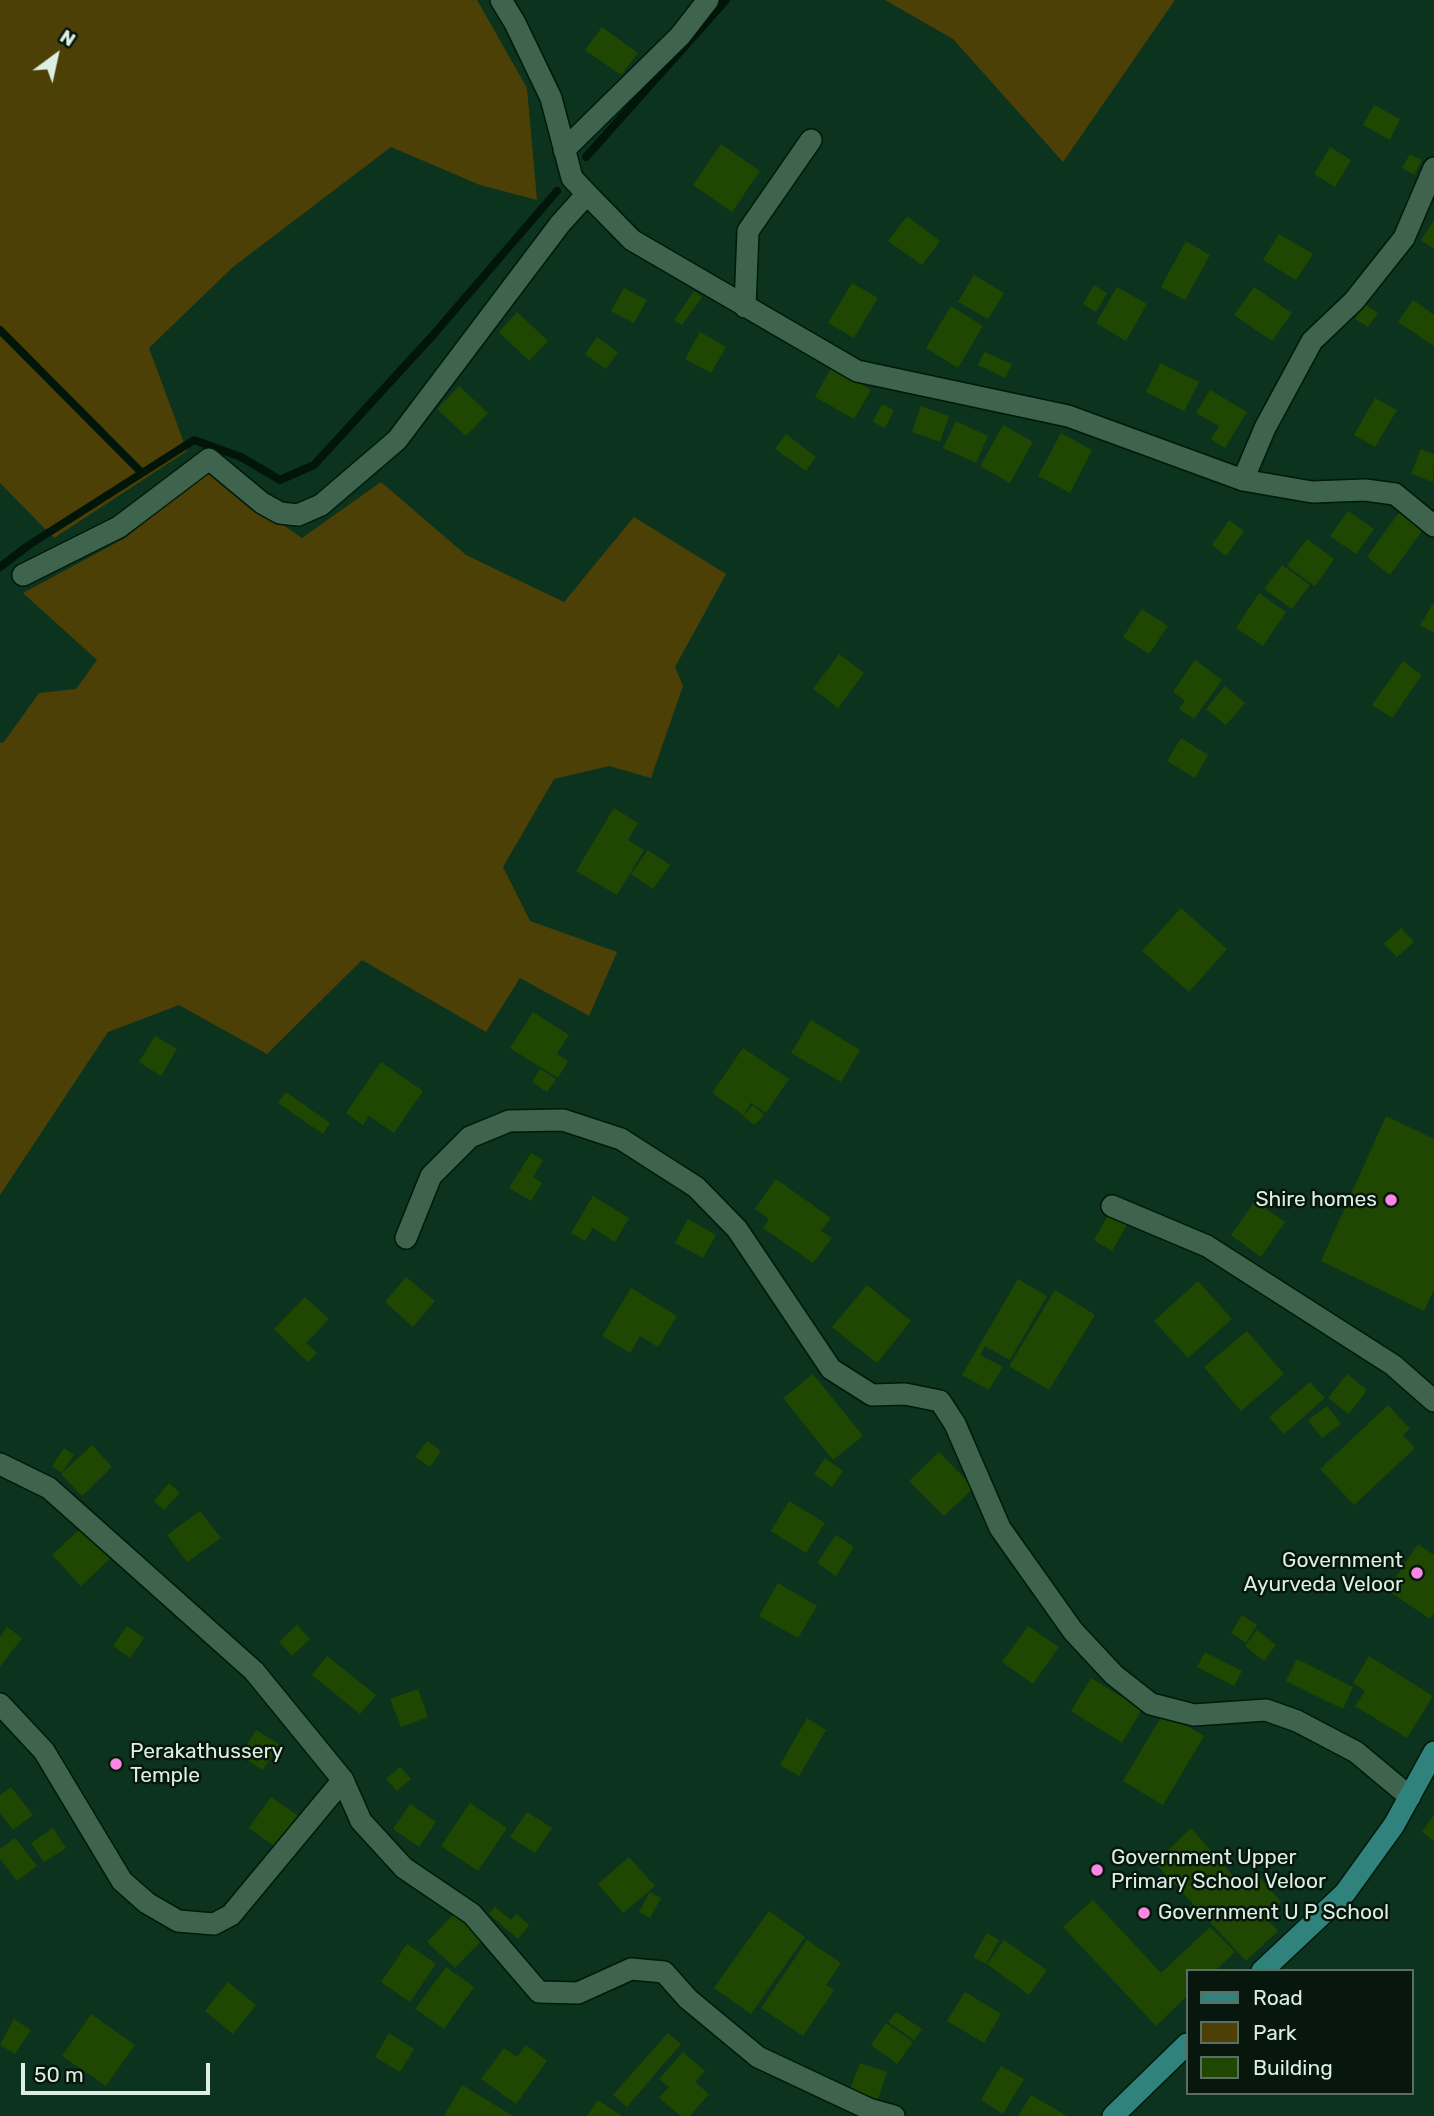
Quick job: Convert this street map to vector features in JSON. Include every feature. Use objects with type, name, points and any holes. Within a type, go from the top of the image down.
[{"type":"street","points":[[501,0],[551,98],[572,177],[587,194],[632,240],[857,371],[1068,416],[1243,480],[1312,492],[1366,490],[1395,494],[1434,526]]},
{"type":"street","points":[[564,150],[680,36],[708,0]]},
{"type":"street","points":[[745,307],[748,231],[811,140]]},
{"type":"street","points":[[1243,480],[1265,428],[1312,341],[1354,301],[1404,238],[1434,168]]},
{"type":"street","points":[[23,575],[119,527],[209,458],[262,503],[280,513],[298,515],[321,505],[397,440],[560,224],[587,194]]},
{"type":"street","points":[[406,1238],[432,1176],[470,1137],[509,1121],[563,1120],[621,1139],[696,1187],[737,1229],[831,1369],[872,1395],[905,1394],[940,1401],[955,1424],[1000,1528],[1073,1631],[1115,1675],[1152,1704],[1194,1715],[1266,1710],[1297,1721],[1356,1752],[1410,1797]]},
{"type":"street","points":[[1112,1206],[1207,1245],[1393,1365],[1434,1401]]},
{"type":"street","points":[[0,1464],[49,1488],[254,1671],[343,1780],[362,1821],[404,1868],[472,1914],[538,1992],[578,1993],[631,1969],[664,1972],[688,1999],[758,2057],[869,2109],[894,2116]]},
{"type":"street","points":[[0,1703],[44,1751],[122,1881],[147,1903],[178,1921],[214,1924],[231,1915],[343,1780]]},
{"type":"street","points":[[1264,1969],[1345,1893],[1410,1797],[1434,1752]]},
{"type":"street","points":[[1113,2116],[1186,2045]]},
{"type":"green space","points":[[0,0],[477,0],[527,88],[537,200],[480,185],[391,147],[233,267],[149,348],[187,451],[54,538],[0,483]]},
{"type":"green space","points":[[885,0],[1175,0],[1063,162],[953,39]]},
{"type":"green space","points":[[207,472],[302,538],[381,482],[466,555],[564,602],[634,517],[726,574],[675,667],[683,686],[651,778],[609,766],[554,779],[503,867],[530,921],[617,952],[589,1016],[520,978],[486,1032],[362,960],[267,1054],[179,1005],[108,1032],[0,1195],[0,743],[4,742],[39,693],[76,689],[97,660],[23,593],[125,538]]},
{"type":"building","points":[[602,27],[638,53],[621,75],[585,50]]},
{"type":"building","points":[[1374,105],[1400,119],[1390,140],[1363,125]]},
{"type":"building","points":[[721,144],[760,171],[732,212],[693,185]]},
{"type":"building","points":[[1330,147],[1351,160],[1335,187],[1314,174]]},
{"type":"building","points":[[1410,154],[1422,160],[1414,175],[1402,168]]},
{"type":"building","points":[[907,216],[940,241],[922,265],[888,241]]},
{"type":"building","points":[[1434,220],[1434,249],[1421,240]]},
{"type":"building","points":[[1279,234],[1313,254],[1296,280],[1263,260]]},
{"type":"building","points":[[1186,241],[1210,255],[1185,300],[1161,287]]},
{"type":"building","points":[[974,275],[1004,293],[988,319],[958,302]]},
{"type":"building","points":[[852,283],[878,298],[854,338],[828,323]]},
{"type":"building","points":[[1094,285],[1107,293],[1096,312],[1083,304]]},
{"type":"building","points":[[1117,287],[1147,304],[1126,341],[1096,323]]},
{"type":"building","points":[[1254,287],[1292,313],[1272,341],[1234,315]]},
{"type":"building","points":[[624,288],[647,300],[634,323],[611,311]]},
{"type":"building","points":[[694,291],[702,297],[682,325],[674,320]]},
{"type":"building","points":[[1413,300],[1434,315],[1434,346],[1398,322]]},
{"type":"building","points":[[1365,304],[1378,313],[1368,327],[1355,319]]},
{"type":"building","points":[[951,306],[983,326],[958,368],[926,348]]},
{"type":"building","points":[[517,312],[548,341],[529,361],[499,332]]},
{"type":"building","points":[[700,332],[726,347],[711,373],[685,359]]},
{"type":"building","points":[[597,337],[618,352],[606,369],[585,354]]},
{"type":"building","points":[[984,352],[1012,364],[1005,378],[978,365]]},
{"type":"building","points":[[1160,363],[1199,382],[1184,411],[1146,392]]},
{"type":"building","points":[[832,367],[871,390],[854,419],[815,397]]},
{"type":"building","points":[[459,386],[488,413],[466,436],[437,409]]},
{"type":"building","points":[[1210,390],[1247,412],[1225,448],[1211,439],[1219,426],[1196,413]]},
{"type":"building","points":[[1375,398],[1397,410],[1375,447],[1354,435]]},
{"type":"building","points":[[882,404],[894,410],[885,428],[873,422]]},
{"type":"building","points":[[921,406],[949,416],[940,442],[912,432]]},
{"type":"building","points":[[956,421],[988,436],[976,463],[943,448]]},
{"type":"building","points":[[1003,425],[1033,442],[1010,483],[980,466]]},
{"type":"building","points":[[1061,433],[1092,450],[1070,493],[1038,476]]},
{"type":"building","points":[[786,434],[816,457],[806,471],[775,449]]},
{"type":"building","points":[[1421,449],[1434,454],[1433,482],[1411,474]]},
{"type":"building","points":[[1348,511],[1374,529],[1356,554],[1330,536]]},
{"type":"building","points":[[1400,511],[1424,528],[1390,575],[1367,557]]},
{"type":"building","points":[[1229,520],[1244,531],[1226,556],[1212,545]]},
{"type":"building","points":[[1307,539],[1334,559],[1315,586],[1287,566]]},
{"type":"building","points":[[1282,565],[1310,585],[1292,609],[1264,589]]},
{"type":"building","points":[[1259,593],[1286,612],[1263,646],[1236,628]]},
{"type":"building","points":[[1434,602],[1434,633],[1420,625]]},
{"type":"building","points":[[1142,609],[1168,626],[1149,654],[1123,637]]},
{"type":"building","points":[[839,654],[864,673],[838,708],[813,689]]},
{"type":"building","points":[[1195,660],[1222,680],[1194,719],[1179,709],[1185,701],[1173,692]]},
{"type":"building","points":[[1403,661],[1422,675],[1392,718],[1372,705]]},
{"type":"building","points":[[1225,686],[1245,703],[1226,725],[1206,709]]},
{"type":"building","points":[[1181,738],[1208,755],[1195,778],[1167,761]]},
{"type":"building","points":[[614,808],[638,823],[628,840],[644,850],[617,895],[576,871]]},
{"type":"building","points":[[648,850],[670,865],[653,889],[631,874]]},
{"type":"building","points":[[1181,908],[1227,949],[1189,992],[1142,951]]},
{"type":"building","points":[[1401,928],[1414,942],[1397,957],[1384,944]]},
{"type":"building","points":[[533,1012],[569,1035],[557,1054],[568,1061],[558,1078],[510,1048]]},
{"type":"building","points":[[811,1020],[860,1050],[841,1082],[791,1053]]},
{"type":"building","points":[[155,1036],[177,1049],[161,1076],[139,1062]]},
{"type":"building","points":[[743,1048],[789,1079],[766,1113],[750,1102],[743,1115],[712,1093]]},
{"type":"building","points":[[381,1062],[423,1091],[394,1133],[369,1116],[363,1125],[346,1113]]},
{"type":"building","points":[[540,1069],[556,1079],[547,1092],[532,1082]]},
{"type":"building","points":[[286,1092],[330,1123],[323,1134],[278,1103]]},
{"type":"building","points":[[753,1105],[764,1115],[754,1125],[743,1116]]},
{"type":"building","name":"Shire homes","points":[[1386,1116],[1434,1139],[1434,1290],[1424,1311],[1321,1261]]},
{"type":"building","points":[[531,1153],[543,1160],[533,1177],[542,1183],[531,1201],[509,1188]]},
{"type":"building","points":[[776,1179],[831,1218],[821,1231],[832,1238],[813,1263],[763,1228],[769,1219],[755,1209]]},
{"type":"building","points":[[593,1196],[629,1218],[615,1242],[593,1228],[585,1241],[571,1233]]},
{"type":"building","points":[[1116,1201],[1135,1211],[1112,1251],[1094,1240]]},
{"type":"building","points":[[1255,1201],[1285,1222],[1261,1257],[1231,1235]]},
{"type":"building","points":[[688,1219],[716,1235],[703,1258],[675,1243]]},
{"type":"building","points":[[406,1277],[435,1301],[413,1327],[385,1302]]},
{"type":"building","points":[[1018,1279],[1047,1296],[1010,1360],[985,1346],[980,1355],[1003,1367],[989,1390],[962,1375]]},
{"type":"building","points":[[1198,1281],[1232,1319],[1188,1358],[1154,1321]]},
{"type":"building","points":[[867,1285],[911,1321],[877,1363],[832,1327]]},
{"type":"building","points":[[631,1288],[677,1316],[658,1347],[640,1336],[630,1353],[602,1336]]},
{"type":"building","points":[[1055,1290],[1095,1315],[1049,1390],[1009,1366]]},
{"type":"building","points":[[305,1297],[329,1319],[306,1343],[317,1353],[308,1362],[274,1329]]},
{"type":"building","points":[[1247,1331],[1284,1374],[1241,1411],[1204,1367]]},
{"type":"building","points":[[813,1374],[863,1436],[833,1460],[783,1398]]},
{"type":"building","points":[[1347,1374],[1367,1390],[1349,1414],[1328,1398]]},
{"type":"building","points":[[1310,1382],[1325,1398],[1284,1434],[1269,1417]]},
{"type":"building","points":[[1388,1405],[1410,1429],[1403,1435],[1415,1448],[1354,1505],[1320,1469]]},
{"type":"building","points":[[1327,1406],[1341,1424],[1322,1438],[1308,1420]]},
{"type":"building","points":[[427,1441],[441,1451],[430,1467],[415,1457]]},
{"type":"building","points":[[92,1445],[112,1467],[82,1496],[61,1474]]},
{"type":"building","points":[[64,1448],[74,1455],[62,1473],[52,1466]]},
{"type":"building","points":[[939,1452],[974,1488],[944,1516],[909,1481]]},
{"type":"building","points":[[825,1458],[843,1471],[832,1487],[814,1474]]},
{"type":"building","points":[[169,1483],[180,1493],[164,1510],[154,1501]]},
{"type":"building","points":[[789,1501],[825,1523],[806,1553],[771,1531]]},
{"type":"building","points":[[200,1511],[221,1538],[187,1562],[167,1535]]},
{"type":"building","points":[[82,1527],[111,1558],[81,1586],[52,1555]]},
{"type":"building","points":[[836,1535],[854,1547],[836,1576],[817,1563]]},
{"type":"building","name":"Government Ayurveda Veloor","points":[[1418,1544],[1434,1555],[1434,1613],[1430,1619],[1387,1590]]},
{"type":"building","points":[[778,1583],[817,1606],[798,1638],[759,1616]]},
{"type":"building","points":[[1242,1615],[1257,1625],[1246,1643],[1231,1633]]},
{"type":"building","points":[[297,1625],[310,1639],[292,1656],[279,1642]]},
{"type":"building","points":[[127,1626],[144,1638],[130,1658],[113,1646]]},
{"type":"building","points":[[1028,1626],[1059,1647],[1033,1684],[1002,1662]]},
{"type":"building","points":[[7,1627],[22,1638],[0,1667],[0,1637]]},
{"type":"building","points":[[1257,1630],[1276,1645],[1264,1661],[1245,1646]]},
{"type":"building","points":[[1205,1652],[1242,1671],[1234,1686],[1197,1667]]},
{"type":"building","points":[[327,1656],[376,1695],[360,1714],[312,1675]]},
{"type":"building","points":[[1369,1656],[1433,1696],[1407,1738],[1355,1706],[1365,1691],[1353,1683]]},
{"type":"building","points":[[1297,1659],[1353,1687],[1343,1709],[1286,1681]]},
{"type":"building","points":[[1091,1678],[1142,1709],[1122,1743],[1071,1711]]},
{"type":"building","points":[[418,1689],[428,1717],[401,1727],[390,1699]]},
{"type":"building","points":[[1164,1712],[1204,1736],[1163,1805],[1123,1781]]},
{"type":"building","points":[[807,1718],[826,1730],[799,1776],[780,1765]]},
{"type":"building","points":[[256,1730],[279,1744],[263,1770],[240,1756]]},
{"type":"building","name":"Perakathussery Temple","points":[[114,1754],[125,1761],[118,1773],[106,1767]]},
{"type":"building","points":[[400,1767],[411,1779],[397,1791],[386,1779]]},
{"type":"building","points":[[11,1787],[33,1815],[13,1830],[0,1813],[0,1795]]},
{"type":"building","points":[[271,1797],[300,1817],[278,1849],[249,1828]]},
{"type":"building","points":[[470,1803],[507,1828],[478,1871],[441,1846]]},
{"type":"building","points":[[410,1804],[436,1822],[419,1847],[393,1829]]},
{"type":"building","points":[[527,1812],[552,1828],[535,1853],[510,1837]]},
{"type":"building","points":[[1434,1815],[1434,1841],[1422,1832]]},
{"type":"building","points":[[53,1828],[66,1848],[44,1862],[31,1843]]},
{"type":"building","points":[[1191,1828],[1240,1884],[1255,1872],[1281,1902],[1265,1917],[1278,1931],[1246,1961],[1155,1863]]},
{"type":"building","points":[[15,1838],[37,1866],[17,1881],[0,1859],[0,1849]]},
{"type":"building","points":[[629,1857],[655,1886],[623,1913],[598,1884]]},
{"type":"building","points":[[650,1892],[661,1898],[650,1918],[639,1912]]},
{"type":"building","points":[[1093,1900],[1161,1973],[1210,1927],[1235,1952],[1217,1969],[1186,1969],[1186,1997],[1156,2026],[1063,1927]]},
{"type":"building","points":[[495,1907],[511,1920],[517,1914],[529,1925],[518,1939],[489,1914]]},
{"type":"building","points":[[769,1911],[805,1937],[751,2014],[714,1988]]},
{"type":"building","points":[[454,1914],[482,1940],[455,1968],[427,1942]]},
{"type":"building","points":[[987,1933],[999,1940],[986,1964],[973,1957]]},
{"type":"building","points":[[807,1940],[841,1963],[826,1985],[834,1990],[803,2036],[761,2008]]},
{"type":"building","points":[[1004,1940],[1047,1970],[1029,1995],[987,1964]]},
{"type":"building","points":[[407,1944],[436,1964],[410,2002],[381,1982]]},
{"type":"building","points":[[446,1967],[474,1987],[444,2029],[415,2009]]},
{"type":"building","points":[[228,1982],[256,2005],[233,2034],[205,2011]]},
{"type":"building","points":[[965,1992],[1001,2014],[984,2043],[947,2021]]},
{"type":"building","points":[[896,2012],[922,2029],[914,2040],[888,2022]]},
{"type":"building","points":[[91,2014],[135,2045],[106,2086],[62,2056]]},
{"type":"building","points":[[14,2019],[31,2030],[15,2054],[0,2045]]},
{"type":"building","points":[[886,2023],[913,2042],[897,2064],[871,2045]]},
{"type":"building","points":[[389,2033],[414,2049],[400,2072],[375,2057]]},
{"type":"building","points":[[668,2033],[681,2044],[627,2107],[613,2095]]},
{"type":"building","points":[[526,2045],[547,2061],[516,2104],[481,2079],[504,2048],[517,2057]]},
{"type":"building","points":[[683,2052],[705,2071],[695,2082],[709,2094],[690,2116],[681,2116],[659,2098],[669,2087],[659,2079]]},
{"type":"building","points":[[860,2063],[887,2072],[878,2099],[850,2089]]},
{"type":"building","points":[[1001,2066],[1024,2079],[1003,2114],[981,2100]]},
{"type":"building","points":[[462,2085],[513,2116],[444,2116]]},
{"type":"building","points":[[1031,2095],[1067,2116],[1018,2116]]},
{"type":"building","points":[[598,2100],[622,2116],[587,2116]]},
{"type":"waterway","points":[[586,157],[726,0]]},
{"type":"waterway","points":[[0,567],[29,545],[194,440],[241,457],[280,480],[314,465],[434,334],[557,191]]},
{"type":"waterway","points":[[0,330],[141,472]]},
{"type":"place","name":"Shire homes","points":[[1391,1200]]},
{"type":"place","name":"Government Ayurveda Veloor","points":[[1417,1573]]},
{"type":"place","name":"Perakathussery Temple","points":[[116,1764]]},
{"type":"place","name":"Government Upper Primary School Veloor","points":[[1097,1870]]},
{"type":"place","name":"Government U P School","points":[[1144,1913]]}]
